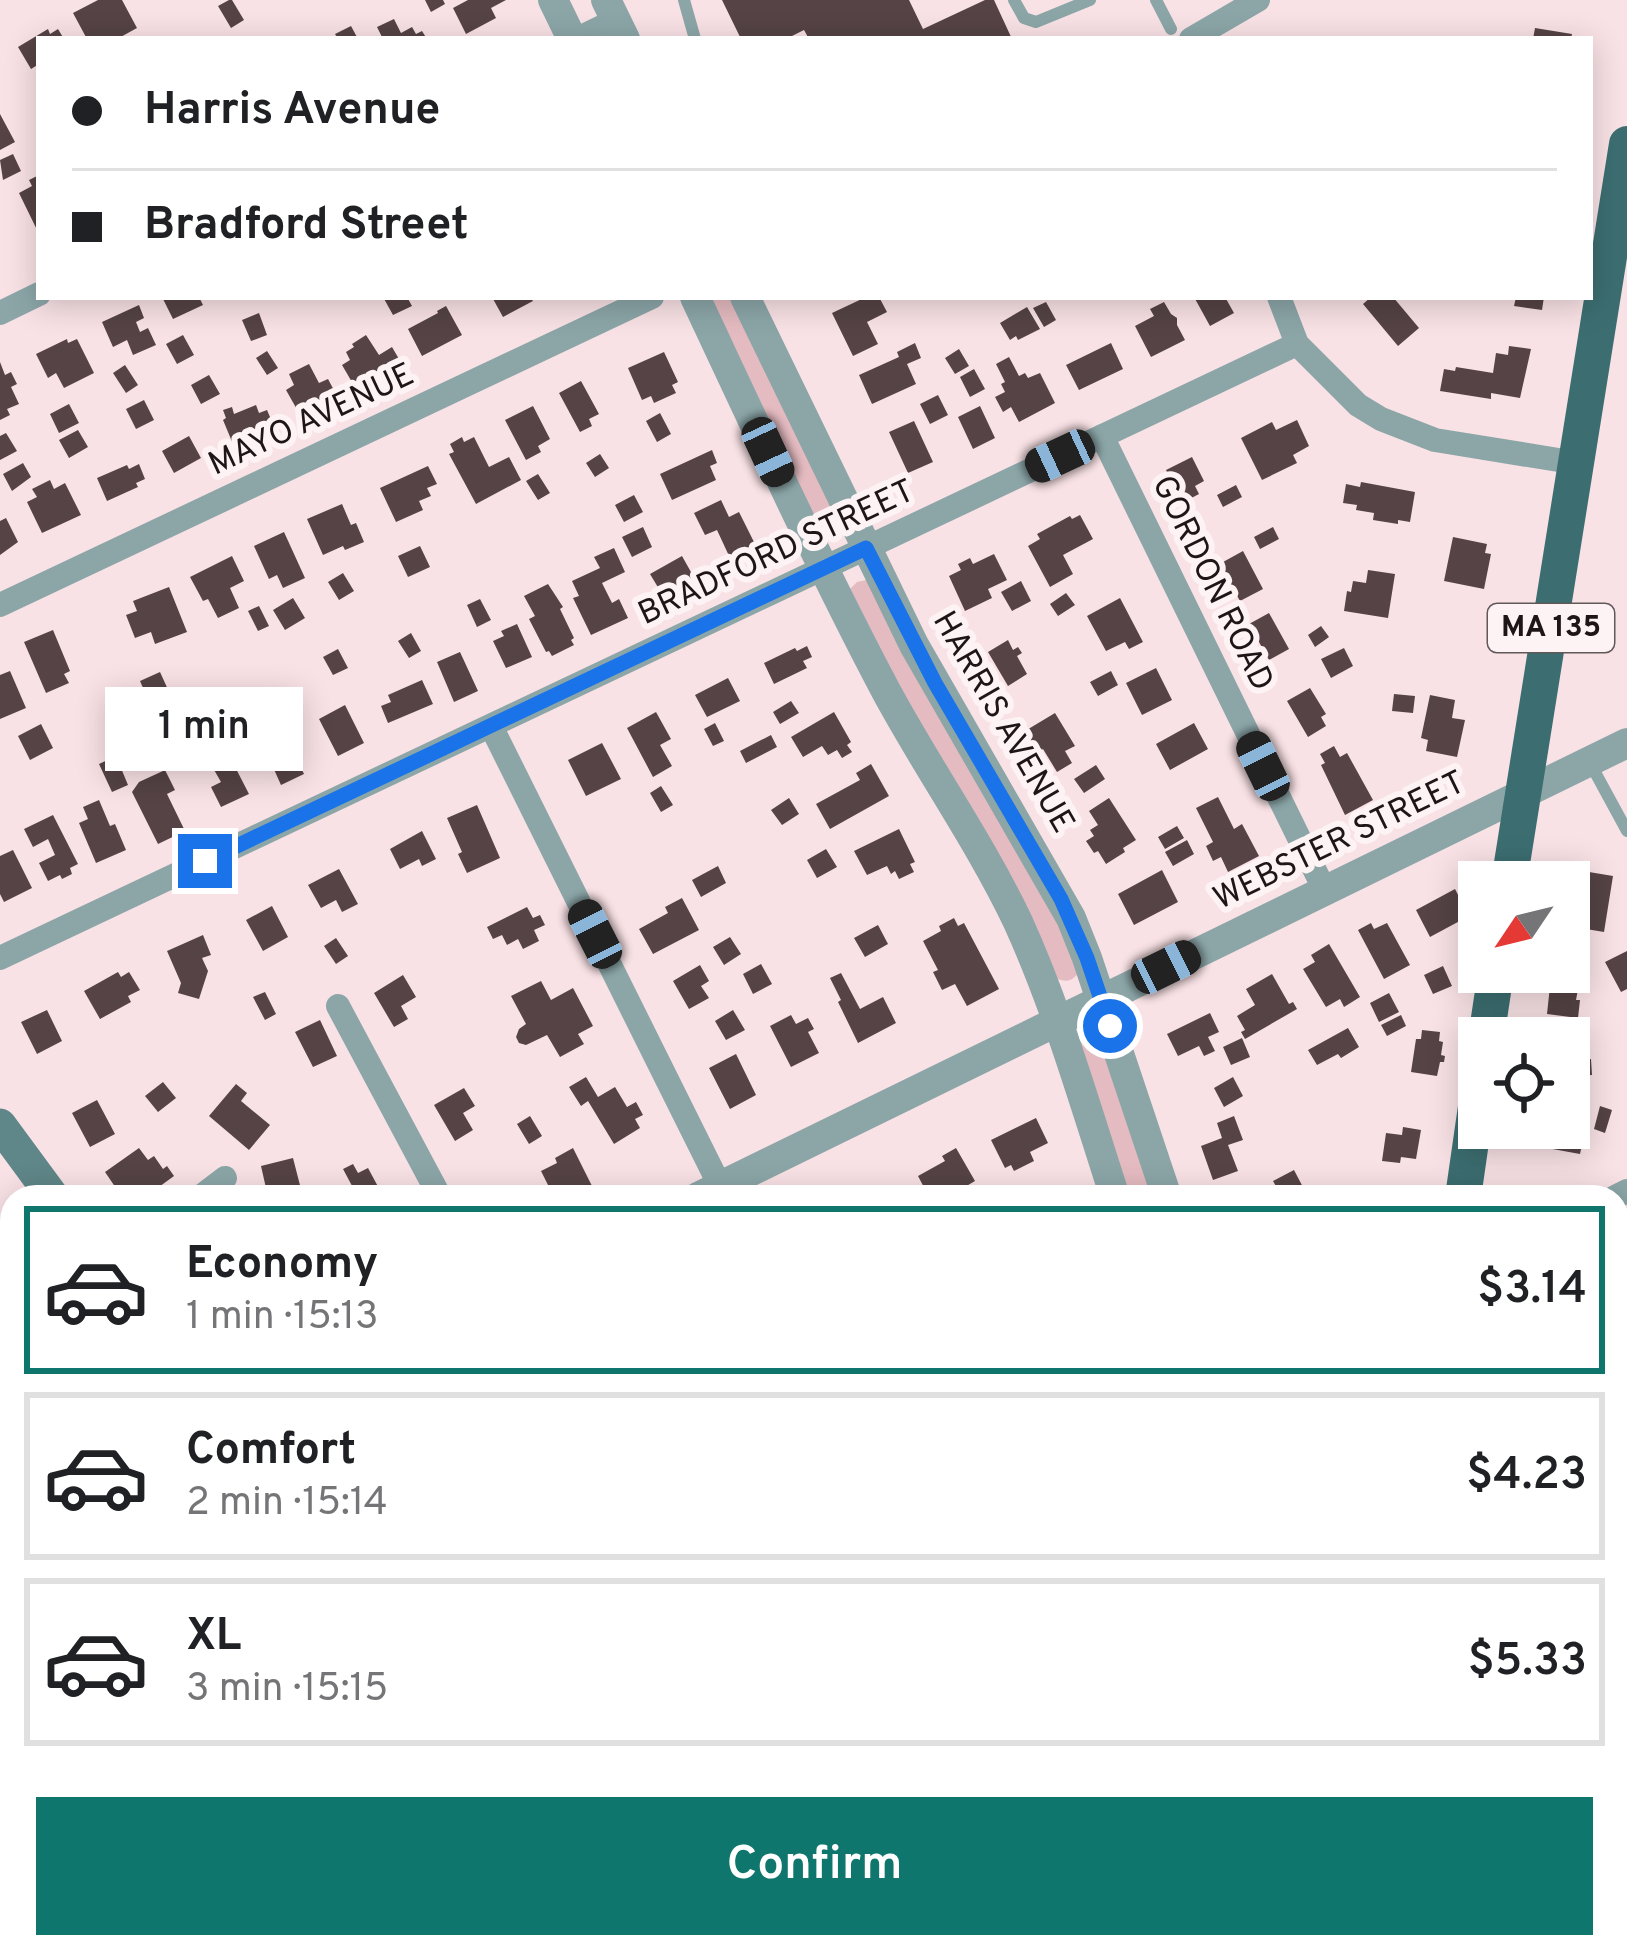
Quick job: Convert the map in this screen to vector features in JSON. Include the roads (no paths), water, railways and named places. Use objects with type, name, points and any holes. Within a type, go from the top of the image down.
[{"type":"main road","name":"MA 135","points":[[1513,861],[1627,144]]},
{"type":"main road","points":[[0,1125],[43,1185]]},
{"type":"main road","points":[[1465,1185],[1470,1149]]},
{"type":"street","points":[[554,0],[572,36]]},
{"type":"street","points":[[1179,36],[1258,0]]},
{"type":"street","points":[[581,36],[616,20]]},
{"type":"street","points":[[0,313],[36,295]]},
{"type":"street","name":"MAYO AVENUE","points":[[0,605],[646,300]]},
{"type":"street","points":[[695,300],[897,711],[1006,899],[1040,972],[1111,1185]]},
{"type":"street","name":"HARRIS AVENUE","points":[[747,300],[935,683],[1061,899],[1079,938],[1162,1185]]},
{"type":"street","points":[[1280,300],[1297,344],[1358,405],[1381,419],[1436,440],[1576,464]]},
{"type":"street","name":"BRADFORD STREET","points":[[0,958],[1297,344]]},
{"type":"street","name":"GORDON ROAD","points":[[1102,436],[1324,889]]},
{"type":"street","points":[[491,725],[706,1185]]},
{"type":"street","name":"WEBSTER STREET","points":[[721,1185],[1627,743]]},
{"type":"street","points":[[338,1006],[434,1185]]},
{"type":"street","points":[[216,1185],[225,1178]]},
{"type":"lane","points":[[684,0],[694,36]]},
{"type":"lane","points":[[1014,0],[1024,18],[1036,22],[1090,0]]},
{"type":"lane","points":[[1156,0],[1179,36]]},
{"type":"lane","points":[[1589,762],[1627,831]]}]
